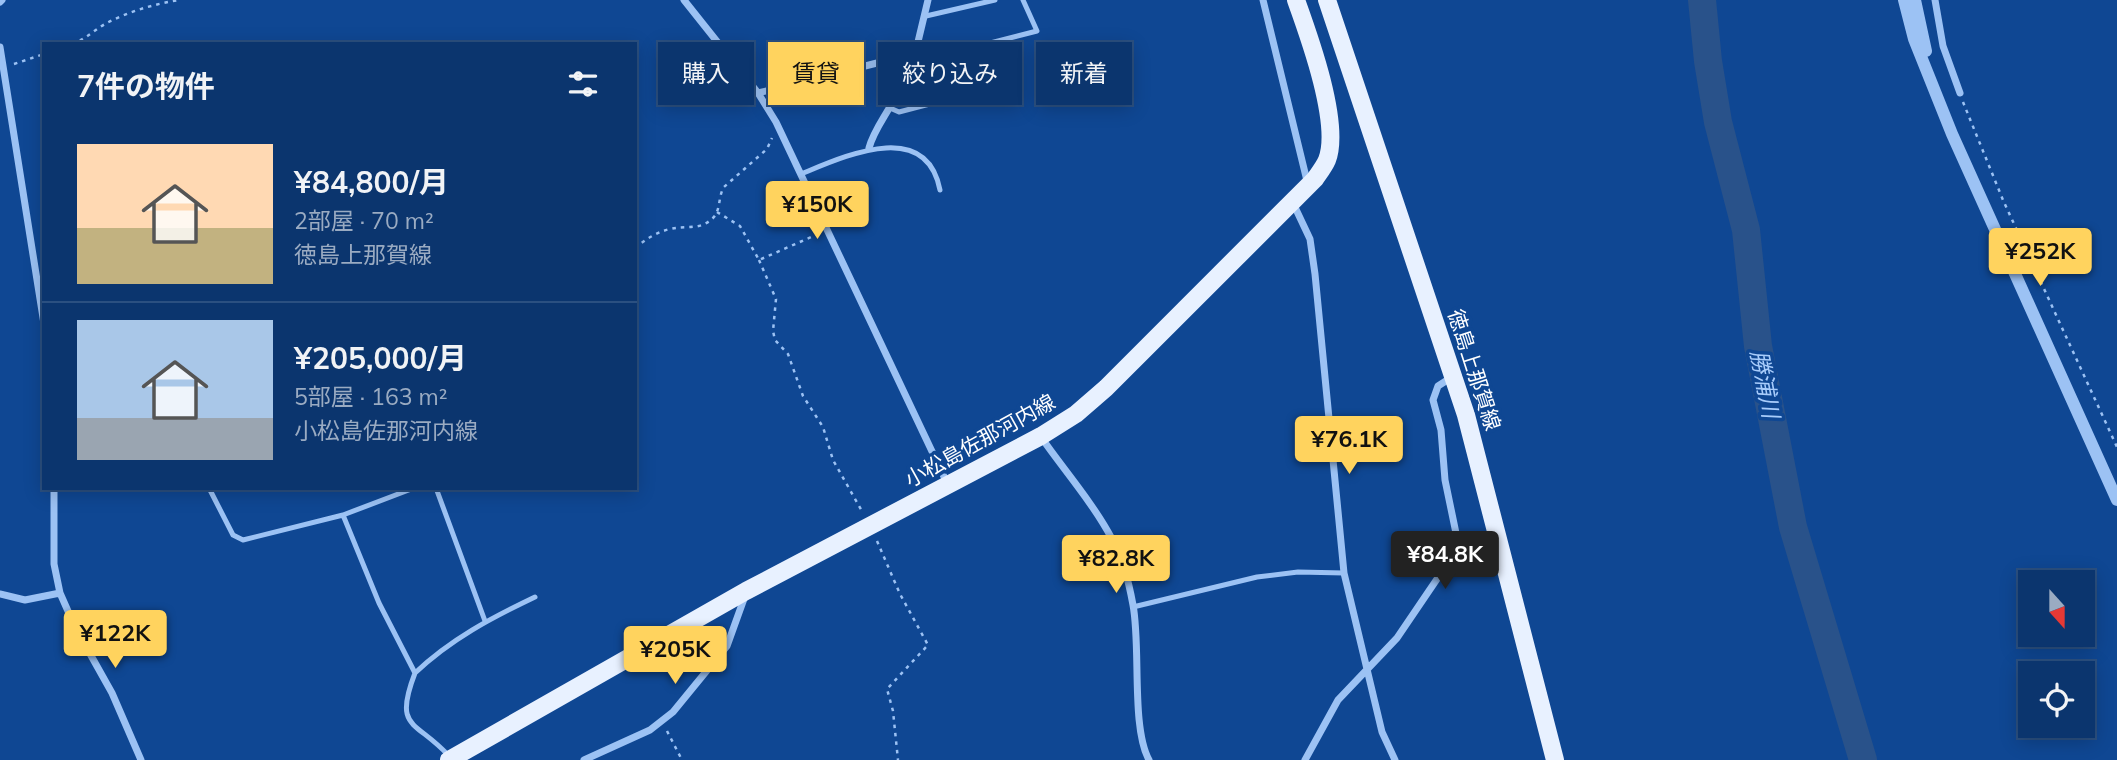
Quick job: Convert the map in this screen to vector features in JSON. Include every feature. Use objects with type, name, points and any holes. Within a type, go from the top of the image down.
[{"type":"main road","name":"小松島佐那河内線","points":[[450,759],[746,592],[1041,436],[1076,414],[1106,388],[1308,186],[1327,161],[1329,129],[1312,42],[1296,0]]},
{"type":"main road","name":"徳島上那賀線","points":[[1327,0],[1466,415],[1555,760]]},
{"type":"street","points":[[684,0],[758,93],[776,122],[947,485]]},
{"type":"street","points":[[918,42],[928,0]]},
{"type":"street","points":[[1263,0],[1308,186]]},
{"type":"street","points":[[1904,0],[1914,39],[1934,89],[2117,500]]},
{"type":"street","points":[[1915,0],[1934,89]]},
{"type":"street","points":[[1935,0],[1943,46],[1959,93]]},
{"type":"street","points":[[0,47],[42,312]]},
{"type":"street","points":[[758,93],[878,63]]},
{"type":"street","points":[[869,148],[872,136],[891,105]]},
{"type":"street","points":[[1292,201],[1310,239],[1315,274],[1344,573],[1382,732],[1395,760]]},
{"type":"street","points":[[1305,760],[1338,700],[1397,638],[1454,554],[1457,538],[1445,480],[1441,430],[1433,400],[1438,386],[1453,377]]},
{"type":"street","points":[[1041,436],[1113,539],[1124,568],[1138,645],[1141,736],[1149,760]]},
{"type":"street","points":[[54,490],[54,564],[60,593],[75,627],[112,693],[141,760]]},
{"type":"street","points":[[584,760],[662,722],[727,646],[746,592]]},
{"type":"street","points":[[0,594],[25,600],[60,593]]},
{"type":"lane","points":[[926,16],[995,0]]},
{"type":"lane","points":[[997,42],[1037,31],[1023,0]]},
{"type":"lane","points":[[890,108],[899,112],[926,105]]},
{"type":"lane","points":[[801,174],[869,148],[919,153],[932,167],[940,190]]},
{"type":"lane","points":[[210,490],[233,535],[243,540],[343,515],[409,490]]},
{"type":"lane","points":[[437,490],[485,621]]},
{"type":"lane","points":[[343,515],[379,603],[415,673]]},
{"type":"lane","points":[[1133,607],[1256,577],[1298,572],[1344,573]]},
{"type":"lane","points":[[450,759],[410,724],[406,711],[407,694],[415,673],[454,640],[485,621],[535,597]]},
{"type":"path","points":[[77,42],[91,36],[106,23],[146,7],[179,0]]},
{"type":"path","points":[[3,68],[42,55]]},
{"type":"path","points":[[1959,93],[2003,200],[2117,447]]},
{"type":"path","points":[[637,247],[654,235],[671,229],[692,229],[706,223],[717,212],[719,195],[767,149],[776,122]]},
{"type":"path","points":[[717,212],[740,226],[759,260],[776,299],[773,331],[775,340],[788,354],[803,396],[823,427],[834,460],[928,645],[887,688],[893,710],[898,760]]},
{"type":"path","points":[[759,260],[828,230]]},
{"type":"path","points":[[662,722],[682,760]]},
{"type":"waterway","name":"勝浦川","points":[[1702,0],[1718,122],[1746,230],[1758,346],[1793,527],[1863,760]]}]
